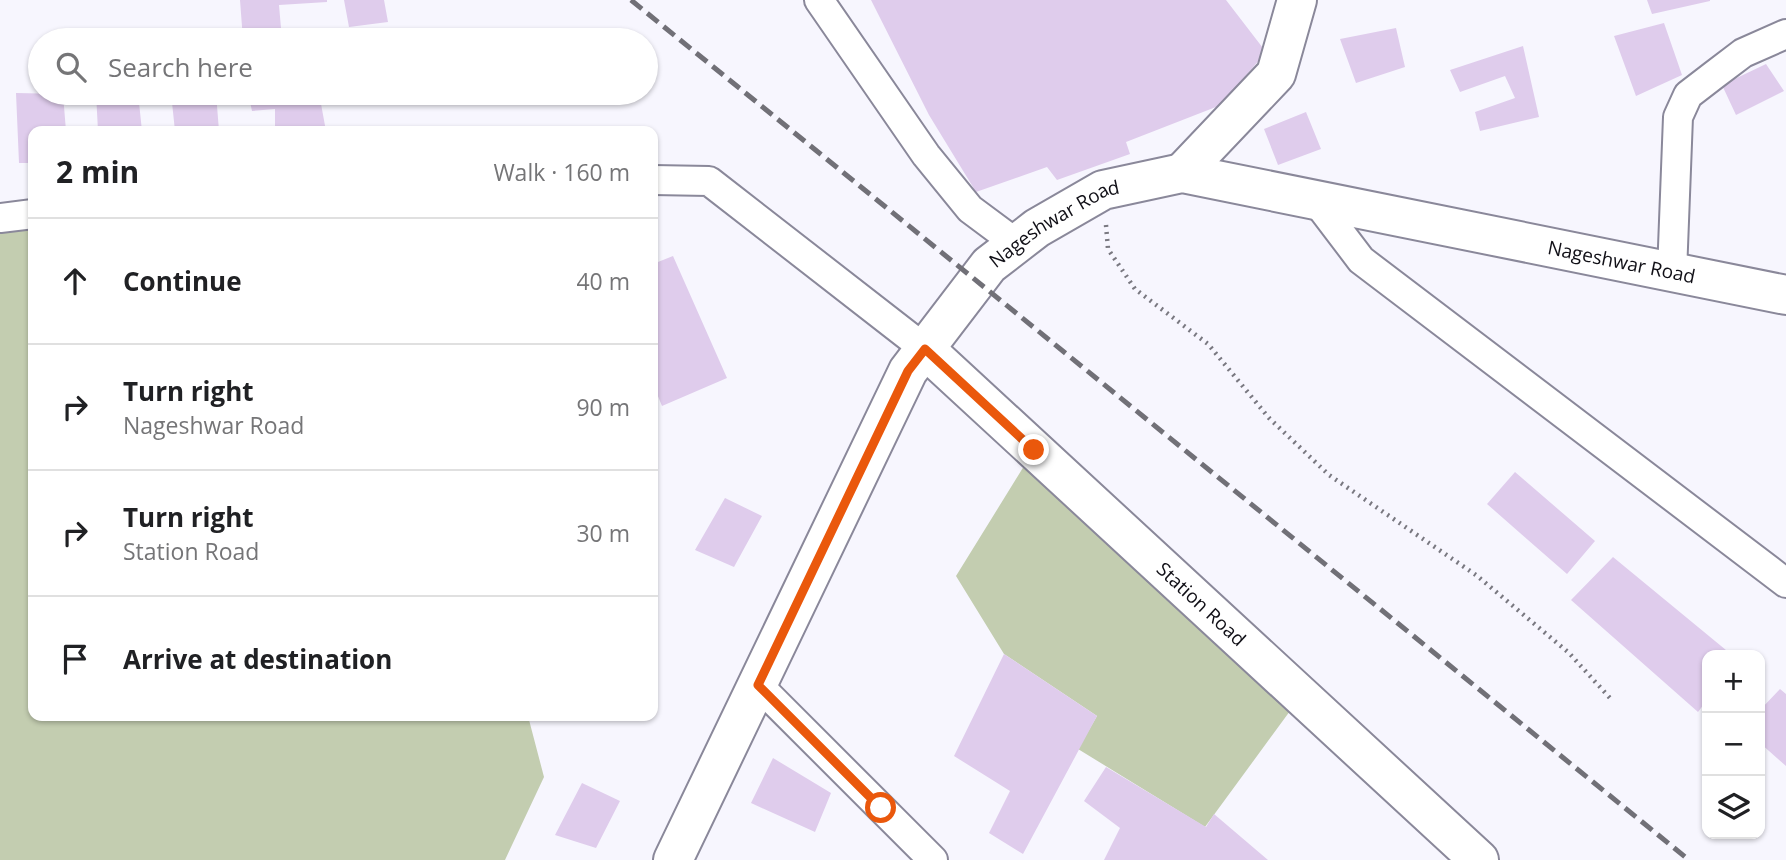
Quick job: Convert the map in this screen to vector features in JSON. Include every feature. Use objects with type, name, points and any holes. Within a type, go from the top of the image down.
[{"type":"main road","points":[[1182,173],[1276,74],[1297,0]]},
{"type":"main road","name":"Nageshwar Road","points":[[674,860],[908,371],[989,265],[1017,244],[1103,190],[1182,173],[1786,295]]},
{"type":"main road","name":"Station Road","points":[[925,349],[1479,860]]},
{"type":"street","points":[[819,0],[935,166],[970,209],[1017,244]]},
{"type":"street","points":[[1672,272],[1678,117],[1688,95],[1743,53],[1786,34]]},
{"type":"street","points":[[658,180],[709,181],[925,349]]},
{"type":"street","points":[[1317,202],[1361,260],[1786,583]]},
{"type":"street","points":[[0,218],[28,215]]},
{"type":"street","points":[[758,685],[933,860]]},
{"type":"path","points":[[1103,190],[1108,249],[1135,289],[1208,344],[1269,418],[1329,475],[1476,575],[1569,653],[1610,698]]},
{"type":"green space","points":[[28,215],[28,721],[529,721],[544,777],[505,860],[0,860],[0,218]]},
{"type":"green space","points":[[1034,450],[1301,696],[1205,827],[1078,749],[1097,716],[1004,654],[956,576]]},
{"type":"building","points":[[240,0],[327,0],[279,5],[281,28],[242,28]]},
{"type":"building","points":[[344,0],[384,0],[388,22],[349,27]]},
{"type":"building","points":[[871,0],[1226,0],[1266,52],[1221,105],[1126,142],[1130,154],[1057,180],[1047,167],[976,192],[929,115]]},
{"type":"building","points":[[1647,0],[1710,0],[1710,1],[1652,14]]},
{"type":"building","points":[[1664,23],[1682,75],[1636,96],[1614,36]]},
{"type":"building","points":[[1396,28],[1405,67],[1356,83],[1340,39]]},
{"type":"building","points":[[1523,46],[1539,117],[1480,131],[1475,112],[1515,98],[1505,76],[1460,92],[1450,70]]},
{"type":"building","points":[[1766,64],[1784,91],[1736,115],[1722,85]]},
{"type":"building","points":[[16,93],[28,93],[28,105],[64,105],[66,126],[28,126],[28,163],[19,163]]},
{"type":"building","points":[[97,105],[139,105],[141,126],[98,126]]},
{"type":"building","points":[[172,105],[217,105],[219,126],[174,126]]},
{"type":"building","points":[[251,105],[321,105],[325,126],[275,126],[275,109],[252,111]]},
{"type":"building","points":[[1306,112],[1321,149],[1278,165],[1264,129]]},
{"type":"building","points":[[673,256],[727,378],[662,406],[658,396],[658,262]]},
{"type":"building","points":[[1515,472],[1595,541],[1567,574],[1487,504]]},
{"type":"building","points":[[725,498],[762,516],[734,567],[695,550]]},
{"type":"building","points":[[1613,557],[1726,650],[1702,650],[1702,707],[1698,712],[1571,600]]},
{"type":"building","points":[[1004,654],[1097,716],[1023,854],[989,833],[1010,791],[954,756]]},
{"type":"building","points":[[1780,689],[1786,694],[1786,766],[1765,747],[1765,705]]},
{"type":"building","points":[[773,758],[831,793],[815,832],[751,803]]},
{"type":"building","points":[[1106,767],[1206,827],[1214,814],[1268,860],[1104,860],[1120,828],[1084,801]]},
{"type":"building","points":[[582,783],[620,801],[596,848],[555,835]]},
{"type":"railway","points":[[631,0],[1689,860]]},
{"type":"route","points":[[881,808],[758,685],[908,371],[925,349],[1034,450]]}]
